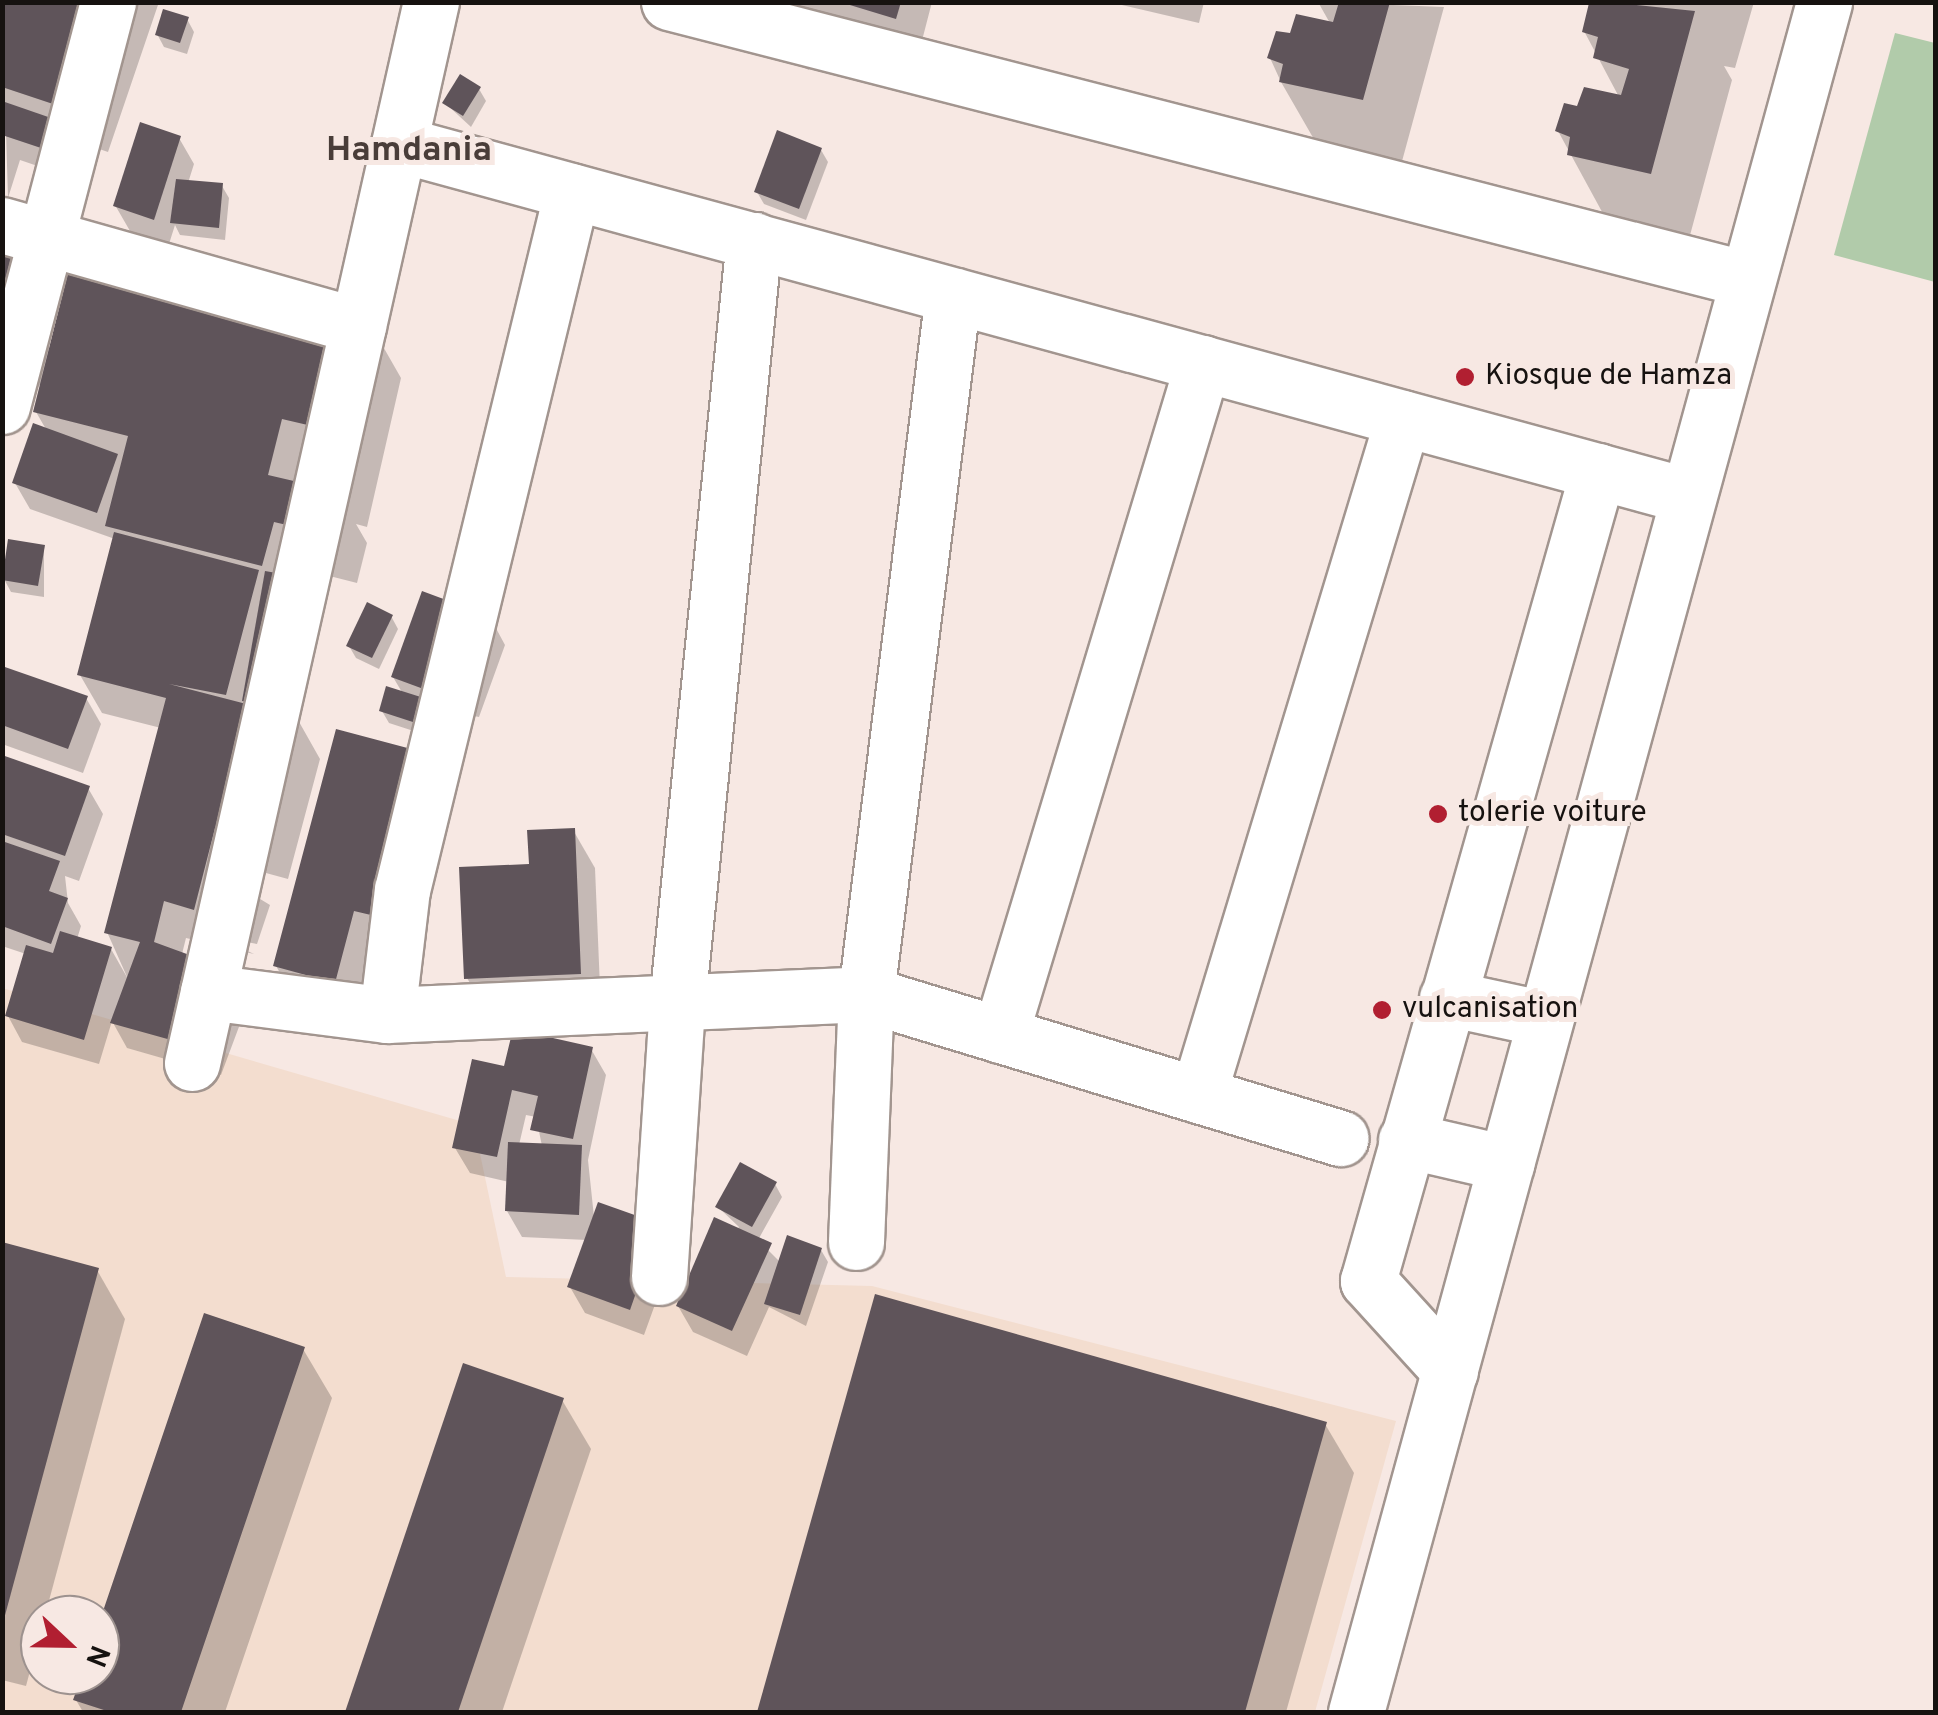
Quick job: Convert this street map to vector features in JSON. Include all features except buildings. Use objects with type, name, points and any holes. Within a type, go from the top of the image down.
[{"type":"street","points":[[2,406],[24,232],[108,2]]},
{"type":"street","points":[[192,1063],[431,2]]},
{"type":"street","points":[[669,2],[1746,279]]},
{"type":"street","points":[[1356,1712],[1685,495],[1824,2]]},
{"type":"street","points":[[399,144],[1685,495]]},
{"type":"street","points":[[387,1015],[402,890],[572,191]]},
{"type":"street","points":[[24,232],[358,326]]},
{"type":"street","points":[[660,1277],[677,1003],[754,240]]},
{"type":"street","points":[[856,1242],[866,994],[953,295]]},
{"type":"street","points":[[1000,1036],[1203,363]]},
{"type":"street","points":[[1198,1095],[1404,418]]},
{"type":"street","points":[[1450,1371],[1368,1281],[1598,471]]},
{"type":"street","points":[[208,992],[387,1015],[866,994],[1341,1138]]},
{"type":"street","points":[[1447,998],[1545,1019]]},
{"type":"street","points":[[1406,1140],[1506,1163]]},
{"type":"shaded area","points":[[2,988],[474,1125],[506,1277],[872,1286],[1396,1421],[1315,1712],[3,1712]]},
{"type":"green space","points":[[1895,33],[1935,43],[1935,282],[1834,255]]},
{"type":"place","name":"Kiosque de Hamza","points":[[1465,377]]},
{"type":"place","name":"tolerie voiture","points":[[1438,814]]},
{"type":"place","name":"vulcanisation","points":[[1382,1010]]},
{"type":"district","name":"Hamdania","points":[[409,151]]}]
